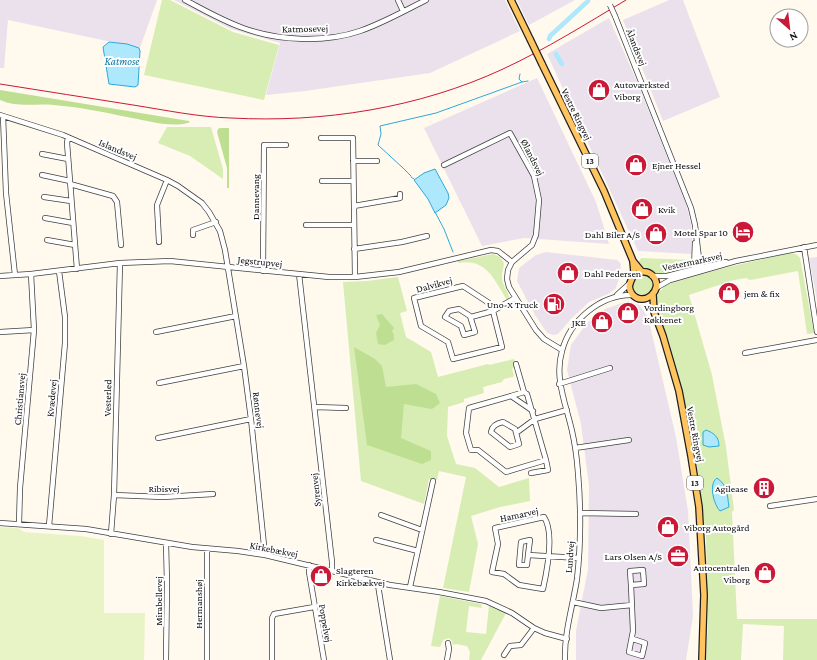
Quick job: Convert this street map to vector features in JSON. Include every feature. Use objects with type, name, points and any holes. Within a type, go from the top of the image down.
[{"type":"main road","name":"Vestre Ringvej","points":[[511,0],[604,191],[633,260],[642,272]]},
{"type":"main road","name":"Vestre Ringvej","points":[[633,260],[633,276]]},
{"type":"main road","points":[[633,276],[642,272],[652,276],[656,281],[656,288],[652,295],[648,298],[642,299]]},
{"type":"main road","name":"13","points":[[629,284],[633,276]]},
{"type":"main road","points":[[629,284],[633,295]]},
{"type":"main road","name":"13","points":[[633,295],[642,299]]},
{"type":"main road","name":"Vestre Ringvej","points":[[652,295],[654,312],[663,336],[679,391],[698,499],[703,582],[702,660]]},
{"type":"main road","name":"Vestre Ringvej","points":[[642,299],[654,312]]},
{"type":"street","name":"Katmosevej","points":[[185,0],[242,28],[284,38],[310,39],[340,36],[358,32],[378,24],[426,0]]},
{"type":"street","points":[[398,0],[403,11]]},
{"type":"street","name":"Ålandsvej","points":[[609,2],[691,208],[701,269]]},
{"type":"street","points":[[1,116],[6,193],[15,275]]},
{"type":"street","name":"Islandsvej","points":[[1,116],[68,137],[167,180],[192,194],[202,203],[216,222],[223,241],[228,267]]},
{"type":"street","name":"Ølandsvej","points":[[444,165],[510,133],[534,176],[539,200],[536,235],[532,244],[512,262]]},
{"type":"street","points":[[68,137],[68,159],[77,269]]},
{"type":"street","points":[[321,138],[353,138],[355,277]]},
{"type":"street","name":"Dannevang","points":[[263,271],[264,145],[286,145]]},
{"type":"street","points":[[42,154],[68,159]]},
{"type":"street","points":[[353,161],[376,161]]},
{"type":"street","points":[[42,175],[70,182],[113,196],[117,202],[121,245]]},
{"type":"street","points":[[160,242],[156,204],[167,180]]},
{"type":"street","points":[[322,181],[353,181]]},
{"type":"street","points":[[354,206],[400,198],[400,194]]},
{"type":"street","points":[[44,197],[71,202]]},
{"type":"street","points":[[45,218],[73,223]]},
{"type":"street","points":[[193,235],[193,230],[216,222]]},
{"type":"street","points":[[306,225],[354,225]]},
{"type":"street","points":[[354,249],[402,242],[427,236]]},
{"type":"street","name":"Ålandsvej","points":[[695,271],[696,237]]},
{"type":"street","points":[[47,240],[75,245]]},
{"type":"street","name":"Vestermarksvej","points":[[656,288],[670,280],[701,269],[804,247],[817,246]]},
{"type":"street","points":[[804,247],[815,306],[817,332]]},
{"type":"street","name":"Jegstrupvej","points":[[0,276],[60,271],[120,263],[170,261],[329,277],[355,277],[399,272],[491,250],[498,251],[512,262]]},
{"type":"street","points":[[512,262],[508,270],[507,279],[509,288],[536,330],[544,339],[562,350]]},
{"type":"street","name":"Vesterled","points":[[111,534],[114,495],[120,263]]},
{"type":"street","name":"Rønnevej","points":[[228,267],[251,419],[265,555]]},
{"type":"street","name":"Kvædevej","points":[[49,526],[65,343],[60,271]]},
{"type":"street","name":"Vestermarksvej","points":[[652,276],[667,276],[695,271]]},
{"type":"street","name":"Christiansvej","points":[[19,524],[20,488],[34,330],[31,274]]},
{"type":"street","name":"Syrenvej","points":[[299,274],[315,407],[332,571]]},
{"type":"street","name":"Lundvej","points":[[565,660],[579,558],[580,513],[575,448],[559,384],[559,362],[567,337],[579,320],[600,303],[616,296],[629,284]]},
{"type":"street","name":"Dalvikvej","points":[[463,286],[489,303],[493,311],[502,347],[453,360],[448,342],[421,326],[414,298],[463,286]]},
{"type":"street","name":"Lundvej","points":[[616,296],[633,295]]},
{"type":"street","points":[[471,317],[475,332],[464,335],[461,326],[445,317],[449,311],[459,309],[471,317],[493,311],[515,298]]},
{"type":"street","points":[[156,332],[236,316]]},
{"type":"street","points":[[0,332],[34,330]]},
{"type":"street","points":[[746,353],[817,340]]},
{"type":"street","points":[[516,364],[524,392],[527,394],[533,411],[548,470],[531,473]]},
{"type":"street","points":[[159,383],[244,366]]},
{"type":"street","points":[[559,384],[610,368]]},
{"type":"street","points":[[524,392],[469,408],[466,433],[471,450],[478,450],[506,472],[546,460]]},
{"type":"street","points":[[511,396],[533,411]]},
{"type":"street","points":[[315,407],[346,408]]},
{"type":"street","points":[[516,433],[535,419],[566,410]]},
{"type":"street","points":[[158,438],[251,419]]},
{"type":"street","points":[[503,422],[514,429],[516,433],[519,444],[510,447],[491,432],[491,429],[496,424],[503,422]]},
{"type":"street","points":[[575,448],[629,440]]},
{"type":"street","points":[[410,587],[433,481]]},
{"type":"street","name":"Ribisvej","points":[[114,495],[163,497],[213,494]]},
{"type":"street","points":[[770,506],[817,499]]},
{"type":"street","points":[[580,513],[636,514]]},
{"type":"street","points":[[381,515],[422,530]]},
{"type":"street","name":"Hamarvej","points":[[544,517],[549,530],[548,556],[543,589],[519,585],[504,574],[492,572],[498,544],[495,528],[544,517]]},
{"type":"street","name":"Kirkebækvej","points":[[0,523],[49,526],[207,549],[238,551],[265,555],[379,582],[486,601],[512,613],[545,634],[567,639]]},
{"type":"street","points":[[376,540],[418,551]]},
{"type":"street","points":[[530,540],[529,547],[528,555],[527,565],[520,565],[521,542],[530,540]]},
{"type":"street","name":"Mirabellevej","points":[[166,543],[168,583],[166,660]]},
{"type":"street","name":"Hermanshøj","points":[[207,549],[207,660]]},
{"type":"street","points":[[528,555],[579,558]]},
{"type":"street","name":"Poppelvej","points":[[309,565],[314,607],[324,660]]},
{"type":"street","points":[[379,582],[378,585],[390,660]]},
{"type":"street","points":[[630,585],[634,631],[633,639]]},
{"type":"street","points":[[573,602],[601,608],[632,606]]},
{"type":"street","points":[[272,660],[272,618],[274,614],[314,607]]},
{"type":"street","points":[[504,655],[510,646],[521,645],[534,628]]},
{"type":"street","points":[[447,660],[450,649],[448,643]]},
{"type":"shaded area","points":[[0,0],[157,0],[140,48],[8,20],[4,68],[0,68]]},
{"type":"shaded area","points":[[174,0],[505,0],[520,31],[430,73],[305,91],[266,95],[280,43],[231,29]]},
{"type":"shaded area","points":[[517,0],[575,0],[529,25]]},
{"type":"shaded area","points":[[669,0],[683,0],[720,97],[663,121],[623,20]]},
{"type":"shaded area","points":[[609,18],[638,84],[686,204],[691,224],[693,254],[638,251],[547,54]]},
{"type":"shaded area","points":[[537,78],[596,202],[609,244],[524,238],[482,246],[424,128]]},
{"type":"shaded area","points":[[546,252],[617,260],[621,264],[620,275],[616,288],[608,294],[589,302],[558,334],[553,335],[547,333],[535,315],[517,281],[519,268],[536,255]]},
{"type":"shaded area","points":[[817,257],[817,301],[809,258]]},
{"type":"shaded area","points":[[628,301],[639,305],[648,317],[676,437],[688,511],[693,616],[686,660],[576,660],[576,631],[588,569],[589,486],[581,424],[567,370],[571,345],[587,323],[605,309]]},
{"type":"green space","points":[[162,0],[170,0],[233,32],[279,45],[264,100],[144,75]]},
{"type":"green space","points":[[0,90],[190,122],[176,125],[150,122],[73,107],[14,104],[0,100]]},
{"type":"green space","points":[[167,127],[211,127],[223,169],[223,179],[190,156],[158,143]]},
{"type":"green space","points":[[220,128],[229,128],[229,188],[227,188],[227,168],[217,132]]},
{"type":"green space","points":[[789,253],[796,254],[800,258],[814,333],[807,334],[798,271],[750,280],[746,278],[734,280],[689,295],[712,375],[726,447],[734,510],[732,512],[737,619],[817,619],[817,660],[783,660],[784,626],[743,624],[741,660],[706,660],[708,620],[706,537],[692,433],[669,341],[655,303],[657,294],[666,285],[724,268]]},
{"type":"green space","points":[[493,254],[500,257],[504,263],[502,277],[503,284],[509,298],[507,300],[493,278],[482,267],[468,262],[458,263],[458,261]]},
{"type":"green space","points":[[641,258],[692,260],[690,266],[684,270],[669,274],[657,275],[638,263]]},
{"type":"green space","points":[[643,275],[650,278],[653,285],[650,292],[643,295],[636,292],[633,285],[636,278]]},
{"type":"green space","points":[[398,277],[407,311],[400,313],[406,337],[431,352],[438,377],[514,359],[516,366],[512,369],[514,375],[513,377],[504,379],[502,382],[483,387],[484,393],[464,399],[464,402],[448,407],[447,436],[456,464],[475,468],[499,487],[529,478],[530,501],[500,507],[471,516],[478,544],[469,592],[443,588],[466,477],[439,471],[437,480],[429,479],[424,504],[361,481],[343,282]]},
{"type":"green space","points":[[382,314],[394,328],[392,331],[394,340],[385,345],[378,344],[376,333],[380,325],[376,315]]},
{"type":"green space","points":[[354,347],[375,359],[382,366],[386,387],[416,384],[436,394],[440,403],[432,409],[404,404],[401,438],[431,451],[431,460],[422,464],[367,445]]},
{"type":"green space","points":[[0,527],[18,528],[24,532],[80,536],[104,540],[104,613],[145,613],[144,660],[0,660]]},
{"type":"green space","points":[[440,596],[481,604],[482,608],[469,606],[466,632],[486,634],[489,606],[506,613],[481,660],[469,660],[470,652],[467,646],[456,644],[453,645],[449,638],[443,640],[440,647],[431,646]]},
{"type":"water","name":"Katmose","points":[[109,42],[127,44],[139,48],[138,85],[135,87],[109,84],[103,47]]},
{"type":"water","points":[[435,169],[448,193],[449,198],[446,205],[435,213],[428,199],[414,180],[424,173]]},
{"type":"water","points":[[706,430],[716,436],[719,446],[709,447],[703,445],[703,432]]},
{"type":"water","points":[[717,478],[725,487],[729,507],[720,511],[714,500],[712,489],[714,481]]},
{"type":"waterway","points":[[549,39],[550,36],[588,1]]},
{"type":"waterway","points":[[556,54],[562,64]]},
{"type":"waterway","points":[[520,74],[519,79],[522,82],[528,81]]},
{"type":"waterway","points":[[411,176],[378,145],[381,134],[380,126],[436,113],[522,82]]},
{"type":"waterway","points":[[435,212],[444,229],[453,252]]},
{"type":"railway","points":[[0,84],[206,116],[266,119],[335,115],[404,103],[471,83],[535,53],[626,0]]},
{"type":"place","name":"Autoværksted Viborg","points":[[599,90]]},
{"type":"place","name":"Ejner Hessel","points":[[636,165]]},
{"type":"place","name":"Kvik","points":[[642,209]]},
{"type":"place","name":"Motel Spar 10","points":[[743,232]]},
{"type":"place","name":"Dahl Biler A/S","points":[[656,234]]},
{"type":"place","name":"Dahl Pedersen","points":[[568,273]]},
{"type":"place","name":"jem & fix","points":[[729,293]]},
{"type":"place","name":"Uno-X Truck","points":[[554,304]]},
{"type":"place","name":"Vordingborg Køkkenet","points":[[628,313]]},
{"type":"place","name":"JKE","points":[[602,322]]},
{"type":"place","name":"Agilease","points":[[764,488]]},
{"type":"place","name":"Viborg Autogård","points":[[668,527]]},
{"type":"place","name":"Lars Olsen A/S","points":[[678,556]]},
{"type":"place","name":"Autocentralen Viborg","points":[[765,573]]},
{"type":"place","name":"Slagteren Kirkebækvej","points":[[321,576]]}]
